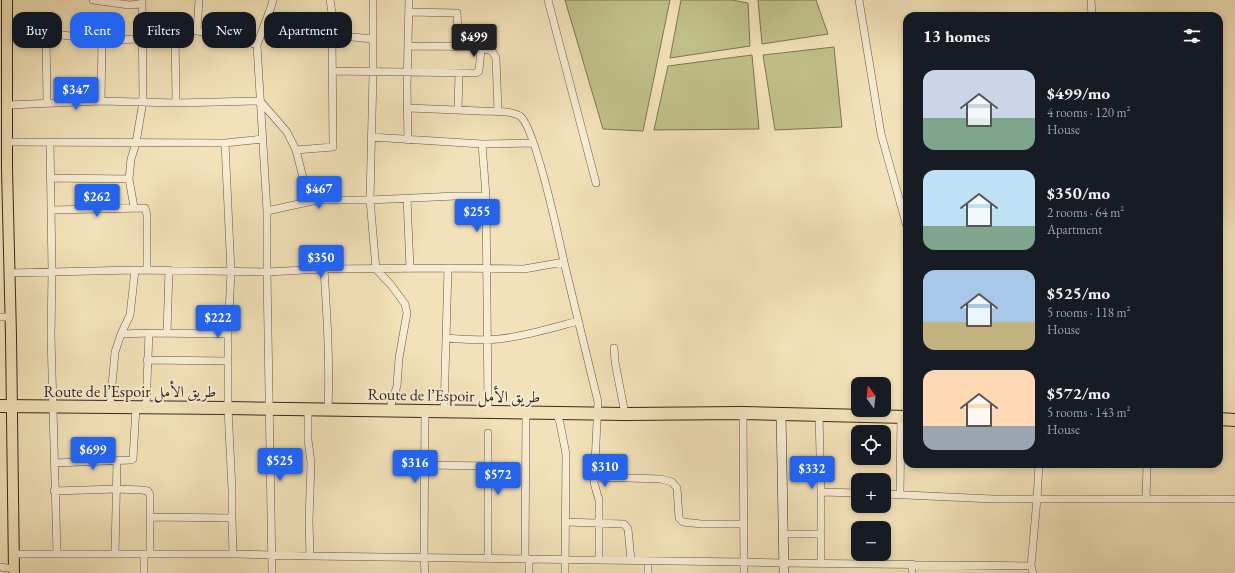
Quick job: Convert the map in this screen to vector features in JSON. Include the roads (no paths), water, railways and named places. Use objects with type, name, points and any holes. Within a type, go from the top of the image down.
[{"type":"highway","name":"Route de l’Espoir طريق الأمل","points":[[6,406],[625,414],[743,413],[903,417]]},
{"type":"highway","points":[[1223,420],[1235,420]]},
{"type":"main road","points":[[7,0],[3,61],[8,105],[7,142],[4,168],[4,212],[10,273],[10,317],[6,406],[12,468],[15,554],[14,571]]},
{"type":"street","points":[[98,0],[129,5],[141,2],[141,12]]},
{"type":"street","points":[[199,0],[197,31],[257,44]]},
{"type":"street","points":[[272,573],[266,211],[257,44],[273,0]]},
{"type":"street","points":[[330,0],[332,12]]},
{"type":"street","points":[[373,0],[370,200],[376,269],[391,285],[404,304],[407,313],[399,358],[397,386],[389,411]]},
{"type":"street","points":[[408,140],[407,71],[409,46],[409,0]]},
{"type":"street","points":[[548,0],[596,183]]},
{"type":"street","points":[[859,0],[881,134],[903,213]]},
{"type":"street","points":[[1090,0],[1092,12]]},
{"type":"street","points":[[409,12],[457,13],[459,47]]},
{"type":"street","points":[[352,37],[373,39]]},
{"type":"street","points":[[409,46],[481,49],[488,50],[495,55],[498,111]]},
{"type":"street","points":[[46,48],[47,103]]},
{"type":"street","points":[[101,101],[102,48]]},
{"type":"street","points":[[134,207],[129,179],[131,159],[136,143],[143,101],[142,48]]},
{"type":"street","points":[[175,48],[176,103]]},
{"type":"street","points":[[296,150],[333,147],[332,48]]},
{"type":"street","points":[[332,71],[373,73],[407,71],[472,73],[478,72],[481,49]]},
{"type":"street","points":[[458,110],[459,73]]},
{"type":"street","points":[[8,105],[101,101],[176,103],[260,101]]},
{"type":"street","points":[[260,101],[287,132],[296,150],[308,201]]},
{"type":"street","points":[[408,108],[498,111],[517,115],[521,117],[526,124],[550,201],[597,396],[598,413],[595,487],[599,500],[599,560]]},
{"type":"street","points":[[371,138],[482,144],[533,143]]},
{"type":"street","points":[[7,142],[224,143],[262,139]]},
{"type":"street","points":[[50,142],[52,407],[56,553]]},
{"type":"street","points":[[224,143],[231,272],[228,334],[228,408],[233,554]]},
{"type":"street","points":[[482,144],[486,196],[488,406]]},
{"type":"street","points":[[50,178],[129,179]]},
{"type":"street","points":[[266,211],[308,201],[486,196]]},
{"type":"street","points":[[407,198],[410,268]]},
{"type":"street","points":[[51,210],[143,207],[147,210],[147,270]]},
{"type":"street","points":[[10,273],[135,270],[267,272],[324,269],[524,269],[564,262]]},
{"type":"street","points":[[444,412],[448,268]]},
{"type":"street","points":[[324,269],[328,328],[328,410]]},
{"type":"street","points":[[110,407],[115,352],[121,334],[130,315],[135,270]]},
{"type":"street","points":[[167,333],[169,270]]},
{"type":"street","points":[[0,317],[10,317]]},
{"type":"street","points":[[446,338],[488,340],[500,339],[578,321]]},
{"type":"street","points":[[54,463],[133,459],[148,360],[149,333]]},
{"type":"street","points":[[121,334],[228,334]]},
{"type":"street","points":[[614,348],[615,362],[625,414]]},
{"type":"street","points":[[148,360],[228,361]]},
{"type":"street","points":[[308,410],[308,440],[311,463],[309,521],[310,556]]},
{"type":"street","points":[[425,411],[425,573]]},
{"type":"street","points":[[526,412],[527,559],[529,573]]},
{"type":"street","points":[[556,412],[562,428],[566,454],[565,573]]},
{"type":"street","points":[[743,413],[744,573]]},
{"type":"street","points":[[781,414],[784,573]]},
{"type":"street","points":[[819,415],[821,564]]},
{"type":"street","points":[[488,433],[488,558]]},
{"type":"street","points":[[900,494],[903,436]]},
{"type":"street","points":[[115,554],[117,461]]},
{"type":"street","points":[[425,465],[489,466]]},
{"type":"street","points":[[15,554],[272,554],[310,556],[565,560],[912,564],[1032,570],[1039,468]]},
{"type":"street","points":[[1146,499],[1147,468]]},
{"type":"street","points":[[595,477],[661,479],[672,482],[677,488],[679,518],[683,522],[701,524],[743,524]]},
{"type":"street","points":[[54,491],[116,489],[148,491],[150,495],[150,517],[144,573]]},
{"type":"street","points":[[821,492],[851,493]]},
{"type":"street","points":[[891,494],[993,499],[1235,499]]},
{"type":"street","points":[[150,517],[232,518]]},
{"type":"street","points":[[566,522],[624,524],[628,529],[631,560]]},
{"type":"street","points":[[783,534],[821,534]]},
{"type":"street","points":[[648,561],[648,573]]},
{"type":"street","points":[[912,564],[912,573]]},
{"type":"street","points":[[0,567],[14,571]]}]
